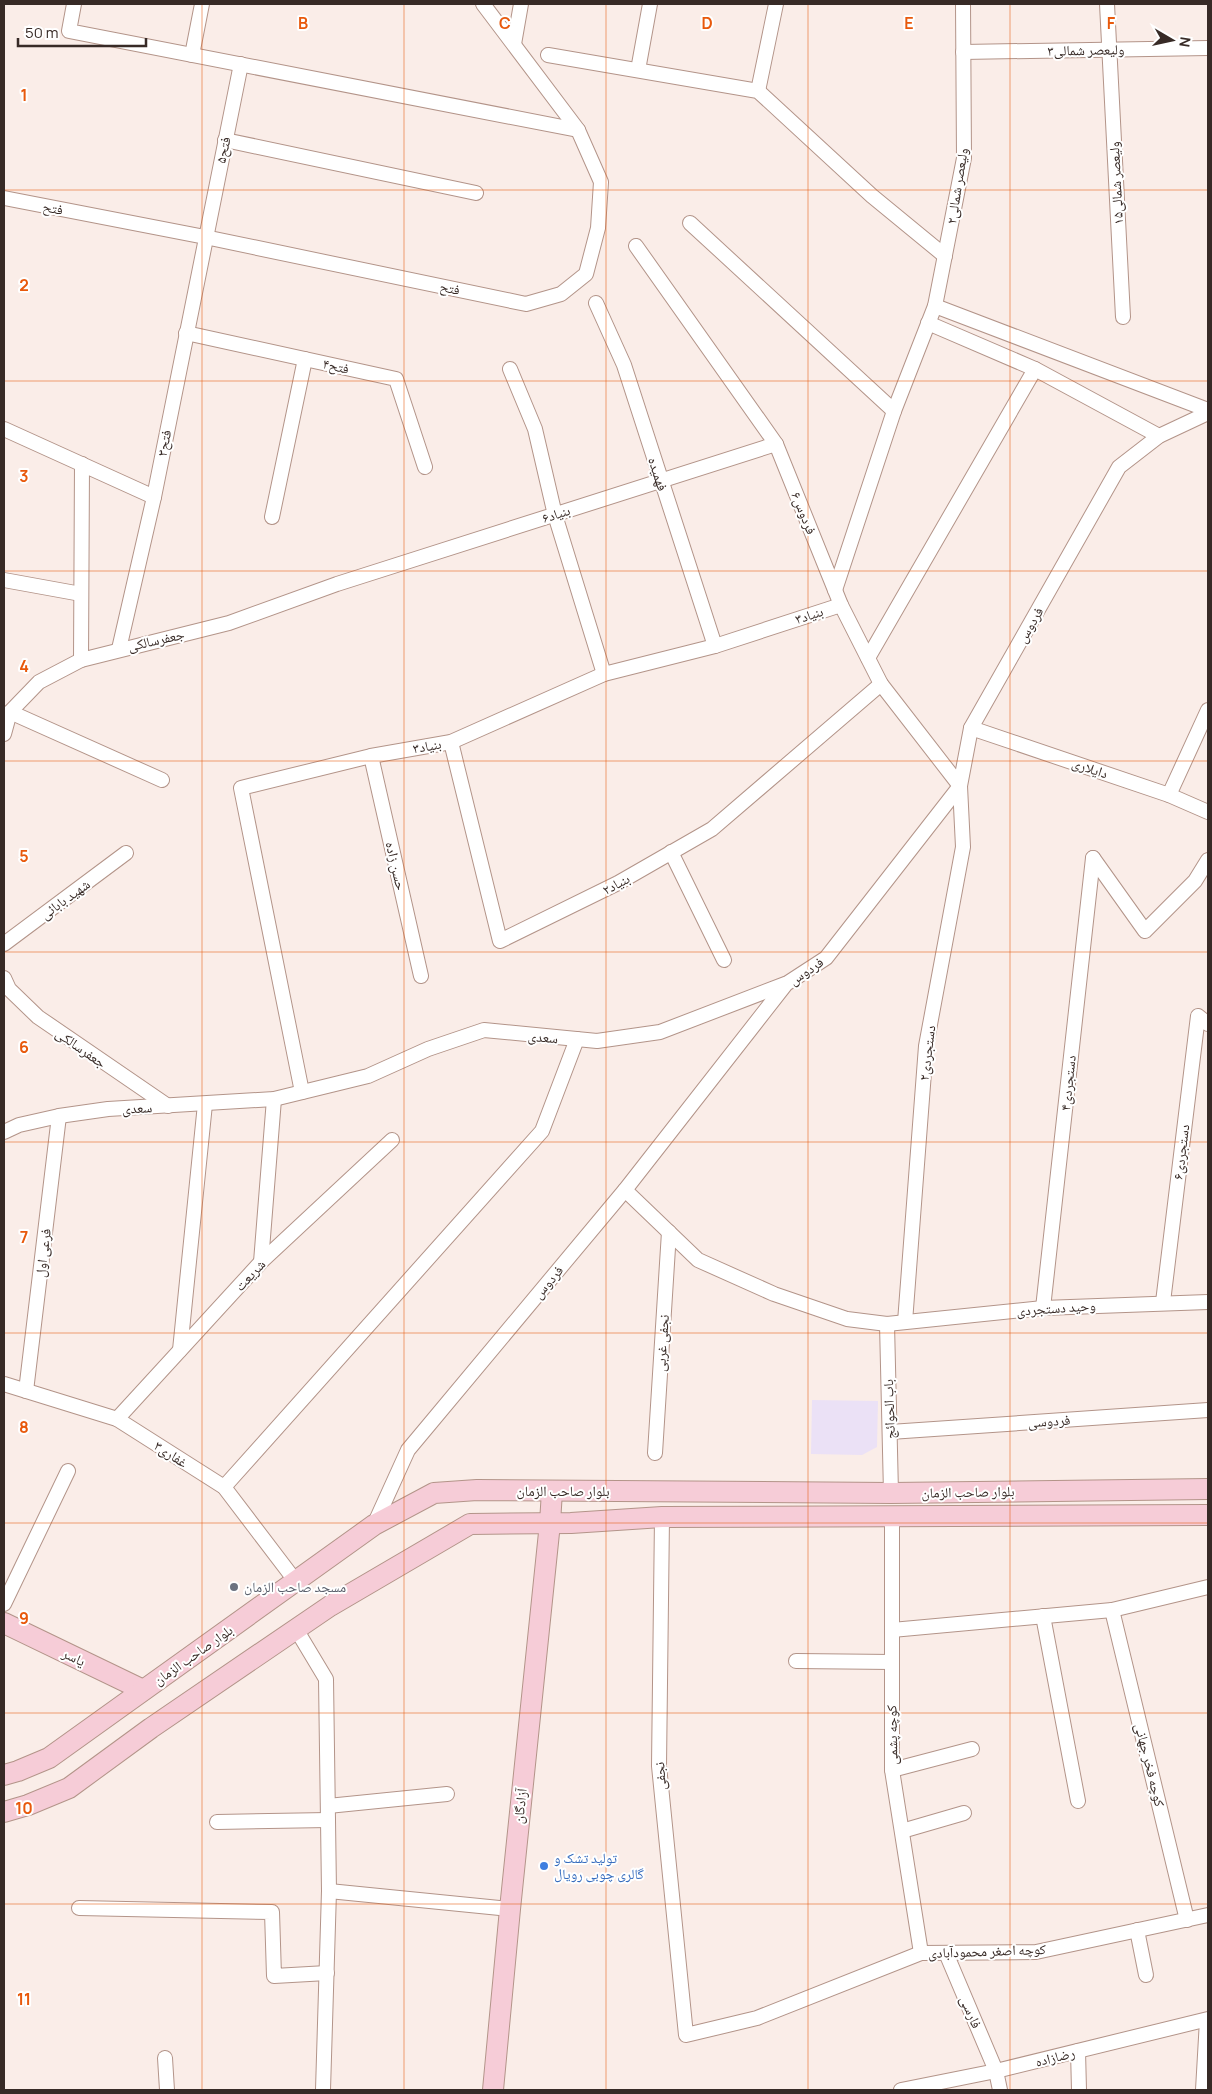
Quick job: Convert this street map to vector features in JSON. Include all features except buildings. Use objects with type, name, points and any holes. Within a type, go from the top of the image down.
[{"type":"main road","name":"بلوار صاحب الزمان","points":[[4,1775],[49,1758],[297,1583],[374,1526],[434,1493],[477,1490],[891,1493],[1208,1489]]},
{"type":"main road","name":"آزادگان","points":[[494,2090],[510,1909],[552,1491]]},
{"type":"main road","name":"بلوار صاحب الزمان","points":[[4,1812],[28,1806],[69,1788],[151,1728],[330,1606],[470,1524],[571,1523],[662,1517],[1208,1515]]},
{"type":"main road","name":"یاسر","points":[[4,1623],[144,1690]]},
{"type":"street","points":[[74,4],[69,31],[578,130]]},
{"type":"street","points":[[192,55],[202,4]]},
{"type":"street","name":"فتح","points":[[4,198],[205,236],[526,304],[561,294],[586,274],[598,228],[601,182],[578,130],[483,4]]},
{"type":"street","points":[[514,44],[522,4]]},
{"type":"street","points":[[638,70],[650,4]]},
{"type":"street","points":[[758,91],[776,4]]},
{"type":"street","name":"ولیعصر شمالی۲","points":[[835,590],[894,410],[935,306],[964,158],[963,4]]},
{"type":"street","name":"ولیعصر شمالی۱۵","points":[[1107,4],[1123,317]]},
{"type":"street","name":"ولیعصر شمالی۳","points":[[963,52],[1208,48]]},
{"type":"street","points":[[548,55],[758,91],[872,196],[945,256]]},
{"type":"street","name":"فتح۵","points":[[205,236],[241,64]]},
{"type":"street","points":[[225,140],[476,193]]},
{"type":"street","points":[[690,223],[894,410]]},
{"type":"street","name":"فتح۳","points":[[119,649],[154,497],[205,236]]},
{"type":"street","name":"فردوس۶","points":[[636,246],[776,444],[841,605],[881,684],[960,786]]},
{"type":"street","name":"فهمیده","points":[[596,304],[624,365],[715,646]]},
{"type":"street","points":[[935,306],[1208,411]]},
{"type":"street","points":[[928,323],[1035,369],[1159,436]]},
{"type":"street","name":"فتح۴","points":[[186,333],[396,379],[425,467]]},
{"type":"street","points":[[272,517],[305,359]]},
{"type":"street","points":[[510,369],[536,429],[555,514],[604,674]]},
{"type":"street","points":[[868,658],[1035,369]]},
{"type":"street","name":"فردوس","points":[[374,1526],[408,1450],[625,1190],[786,984],[826,958],[960,786],[971,728],[1119,467],[1159,436],[1208,411]]},
{"type":"street","points":[[4,429],[154,497]]},
{"type":"street","name":"بنیاد۶","points":[[337,584],[776,444]]},
{"type":"street","points":[[82,464],[82,660]]},
{"type":"street","points":[[4,580],[82,594]]},
{"type":"street","name":"جعفرسالکی","points":[[4,734],[10,712],[39,682],[82,660],[119,649],[229,623],[337,584]]},
{"type":"street","name":"بنیاد۳","points":[[302,1092],[241,788],[371,756],[451,742],[604,674],[715,646],[841,605]]},
{"type":"street","name":"بنیاد۲","points":[[451,742],[500,941],[618,883],[712,829],[881,684]]},
{"type":"street","points":[[1168,795],[1208,710]]},
{"type":"street","points":[[10,712],[162,780]]},
{"type":"street","name":"دایلاری","points":[[971,728],[1168,795],[1208,812]]},
{"type":"street","name":"حسن زاده","points":[[371,756],[422,976]]},
{"type":"street","name":"دستجردی۲","points":[[905,1322],[926,1046],[963,847],[960,786]]},
{"type":"street","points":[[671,852],[724,960]]},
{"type":"street","name":"شهید بابائی","points":[[4,944],[126,853]]},
{"type":"street","name":"دستجردی۴","points":[[1043,1308],[1093,858],[1145,931],[1195,881],[1208,860]]},
{"type":"street","name":"جعفرسالکی","points":[[4,978],[9,989],[38,1017],[168,1106]]},
{"type":"street","name":"سعدی","points":[[4,1132],[19,1125],[59,1116],[108,1109],[274,1099],[368,1076],[428,1049],[484,1030],[597,1041],[660,1032],[786,984]]},
{"type":"street","name":"دستجردی۶","points":[[1163,1302],[1198,1016],[1208,1024]]},
{"type":"street","points":[[224,1487],[542,1131],[577,1040]]},
{"type":"street","points":[[261,1262],[274,1099]]},
{"type":"street","points":[[180,1350],[205,1104]]},
{"type":"street","name":"فرعی اول","points":[[26,1391],[59,1116]]},
{"type":"street","name":"شریعت","points":[[117,1419],[261,1262],[392,1140]]},
{"type":"street","points":[[625,1190],[698,1260],[774,1294],[847,1319],[886,1324]]},
{"type":"street","name":"نجفی غربی","points":[[655,1453],[669,1232]]},
{"type":"street","name":"وحید دستجردی","points":[[886,1324],[1043,1308],[1163,1302],[1208,1302]]},
{"type":"street","name":"باب الحوائج","points":[[886,1324],[891,1493]]},
{"type":"street","name":"غفاری۳","points":[[4,1384],[117,1419],[224,1487],[297,1583]]},
{"type":"street","name":"فردوسی","points":[[890,1432],[1208,1410]]},
{"type":"street","points":[[4,1604],[68,1471]]},
{"type":"street","name":"کوچه پشمی","points":[[892,1516],[892,1770],[921,1953]]},
{"type":"street","name":"نجفی","points":[[662,1517],[659,1766],[686,2034]]},
{"type":"street","points":[[892,1630],[1112,1610],[1208,1588]]},
{"type":"street","name":"کوچه فخر جهانی","points":[[1112,1610],[1187,1920]]},
{"type":"street","points":[[1043,1616],[1078,1801]]},
{"type":"street","points":[[296,1629],[326,1679],[329,1891],[323,2090]]},
{"type":"street","points":[[796,1662],[892,1662]]},
{"type":"street","points":[[892,1770],[972,1749]]},
{"type":"street","points":[[217,1822],[328,1813],[448,1794]]},
{"type":"street","points":[[902,1831],[964,1813]]},
{"type":"street","points":[[329,1891],[510,1909]]},
{"type":"street","points":[[79,1908],[272,1912],[274,1976],[327,1973]]},
{"type":"street","name":"کوچه اصغر محمودآبادی","points":[[686,2034],[757,2018],[921,1953],[1036,1952],[1208,1915]]},
{"type":"street","points":[[1137,1930],[1146,1975]]},
{"type":"street","name":"فارسی","points":[[946,1953],[996,2071],[1000,2090]]},
{"type":"street","points":[[1203,2090],[1207,2020]]},
{"type":"street","name":"رضازاده","points":[[901,2090],[996,2071],[1207,2020]]},
{"type":"street","points":[[1078,2051],[1079,2090]]},
{"type":"street","points":[[166,2058],[167,2090]]},
{"type":"shaded area","points":[[812,1400],[878,1401],[877,1447],[862,1455],[811,1454]]},
{"type":"place","name":"مسجد صاحب الزمان","points":[[234,1587]]},
{"type":"place","name":"تولید تشک و گالری چوبی رویال","points":[[544,1866]]}]
